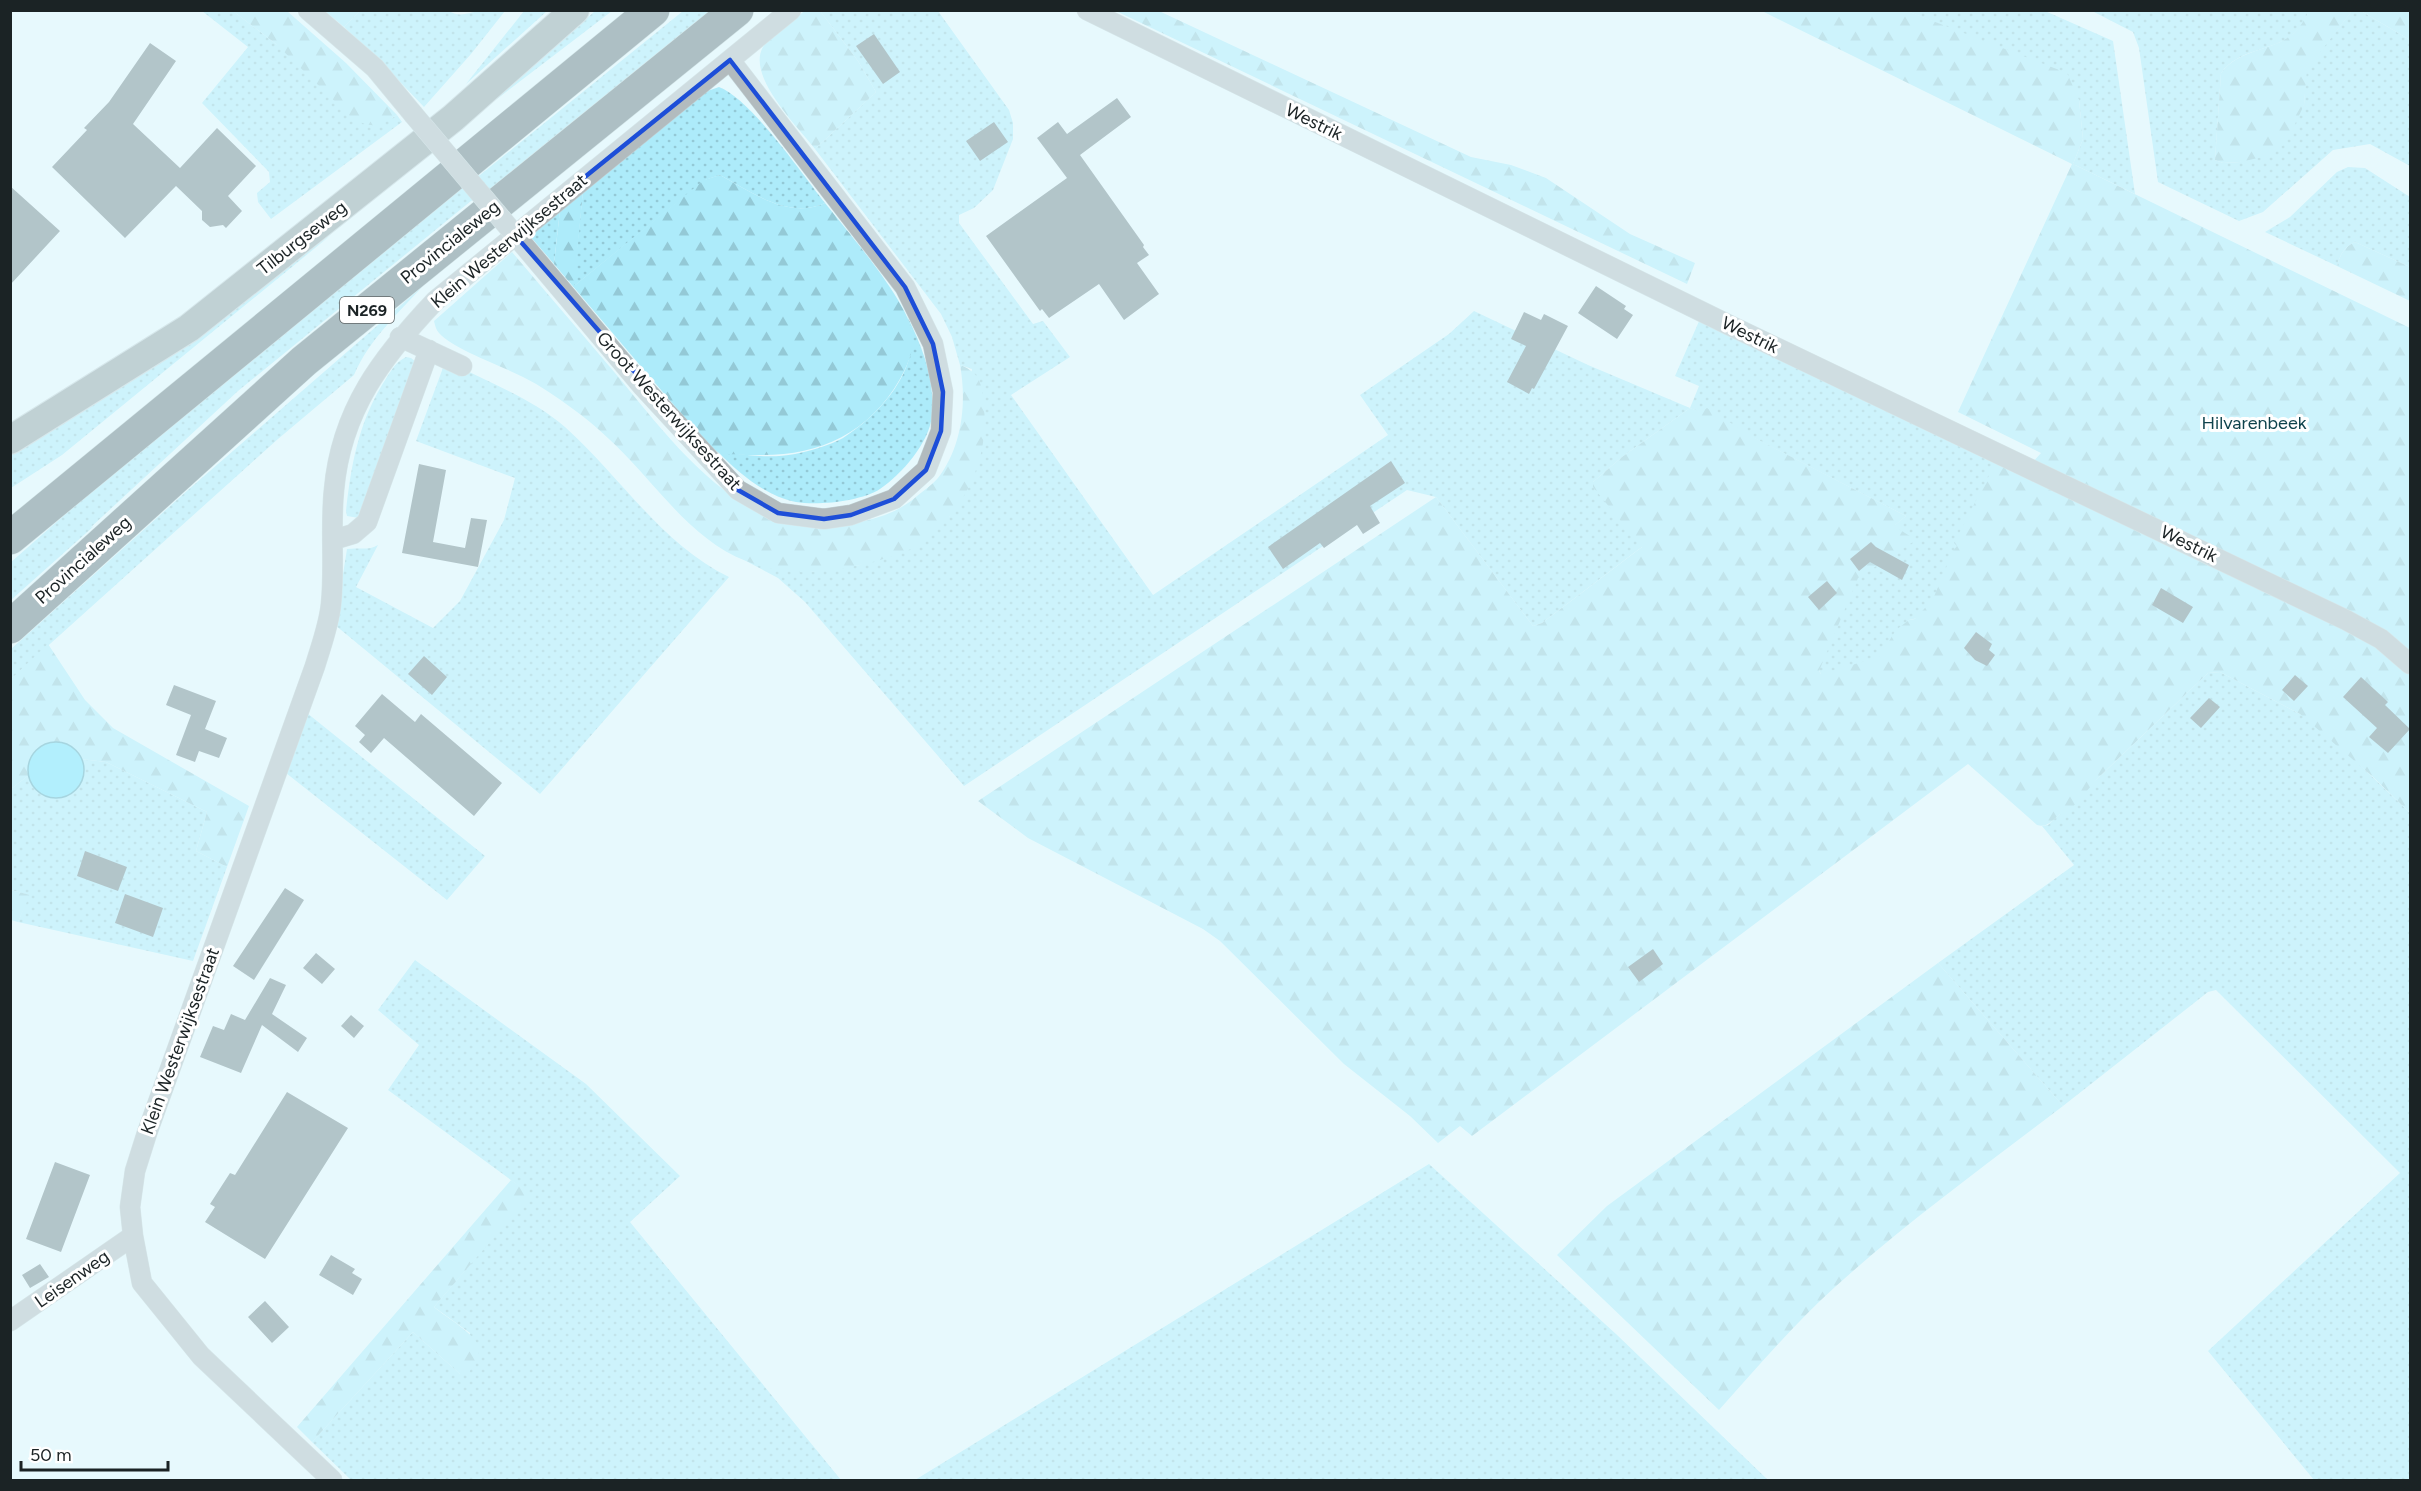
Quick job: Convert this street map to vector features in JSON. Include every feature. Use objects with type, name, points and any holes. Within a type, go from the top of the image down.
[{"type":"highway","name":"N269","points":[[10,538],[653,10]]},
{"type":"highway","name":"Provincialeweg","points":[[10,627],[304,361],[737,10]]},
{"type":"street","name":"Groot Westerwijksestraat","points":[[308,10],[375,68],[643,387],[738,490],[778,513],[824,519],[850,515],[894,499],[926,470],[941,431],[943,392],[933,344],[904,287],[730,60]]},
{"type":"street","name":"Tilburgseweg","points":[[10,440],[189,328],[453,118],[575,10]]},
{"type":"street","name":"Klein Westerwijksestraat","points":[[332,1480],[201,1356],[142,1283],[130,1207],[135,1171],[147,1133],[315,666],[326,628],[331,607],[334,490],[341,450],[351,418],[368,383],[400,337],[435,301],[791,10]]},
{"type":"street","name":"Westrik","points":[[1087,10],[1750,335],[2346,620],[2381,639],[2410,664]]},
{"type":"street","points":[[400,337],[462,366]]},
{"type":"street","points":[[333,540],[353,534],[367,522],[429,350]]},
{"type":"street","name":"Leisenweg","points":[[10,1322],[133,1236]]},
{"type":"highlighted area","points":[[730,60],[905,287],[933,344],[943,392],[941,431],[926,470],[894,499],[851,515],[824,519],[778,513],[738,490],[514,234]]},
{"type":"green space","points":[[447,10],[459,14],[486,10],[505,11],[424,107],[344,27],[360,11]]},
{"type":"green space","points":[[2309,10],[2352,11],[2307,69],[2304,105],[2286,143],[2267,156],[2240,162],[2223,163],[2215,160],[2221,73],[2243,56],[2291,35],[2301,25]]},
{"type":"green space","points":[[202,11],[233,11],[276,44],[392,118],[397,115],[402,122],[271,219],[258,202],[257,193],[270,182],[269,172],[202,103],[248,47]]},
{"type":"green space","points":[[233,11],[287,11],[346,63],[397,115],[375,125],[365,124],[352,118],[276,44]]},
{"type":"green space","points":[[325,11],[360,11],[344,27]]},
{"type":"green space","points":[[524,11],[547,11],[466,84]]},
{"type":"green space","points":[[595,11],[612,11],[497,99],[499,96]]},
{"type":"green space","points":[[683,11],[712,11],[492,190],[471,201],[238,391],[11,600],[10,563],[228,371],[458,185],[480,175]]},
{"type":"green space","points":[[805,11],[820,11],[858,61],[876,92],[815,149],[776,101],[762,72],[760,59],[763,47],[771,37]]},
{"type":"green space","points":[[820,11],[938,11],[1009,110],[1013,123],[1013,139],[993,190],[974,208],[959,215],[959,223],[1033,324],[1043,321],[1070,357],[1011,395],[1153,595],[1388,435],[1360,395],[1449,334],[1474,311],[1588,365],[1690,408],[1622,457],[1593,482],[1647,543],[1542,623],[1533,626],[1436,497],[1407,490],[964,786],[805,602],[778,578],[746,561],[809,572],[860,565],[950,516],[972,369],[960,365],[952,337],[941,314],[815,149],[876,92],[858,61]]},
{"type":"green space","points":[[1116,11],[1159,11],[1471,157],[1511,165],[1546,178],[1630,234],[1695,263],[1687,284]]},
{"type":"green space","name":"Hilvarenbeek","points":[[1762,11],[1907,11],[2067,73],[2079,100],[2083,139],[2073,164],[2410,328],[2410,813],[2372,776],[2300,714],[2220,672],[2208,673],[2099,777],[2064,817],[2060,814],[2047,825],[2037,825],[1968,764],[1472,1136],[1460,1126],[1438,1143],[1410,1116],[1344,1064],[1220,941],[1203,929],[1028,838],[978,801],[1436,497],[1533,626],[1542,623],[1642,547],[1593,487],[1593,482],[1622,457],[1690,408],[1701,412],[1707,408],[1753,437],[1906,516],[1894,526],[1916,540],[1858,578],[1819,671],[1821,674],[1879,657],[1896,630],[1909,620],[1915,619],[1933,599],[1957,546],[1954,543],[1994,466],[2000,464],[2021,475],[2041,453],[1958,412],[2072,164]]},
{"type":"green space","points":[[1907,11],[2045,11],[2113,41],[2135,194],[2073,164],[2083,139],[2079,100],[1984,42]]},
{"type":"green space","points":[[2092,11],[2309,11],[2301,26],[2291,36],[2279,43],[2243,56],[2221,73],[2215,160],[2223,163],[2240,162],[2304,105],[2306,69],[2352,11],[2361,11],[2410,40],[2410,166],[2370,144],[2333,150],[2263,212],[2239,221],[2158,182],[2139,48],[2133,32]]},
{"type":"green space","points":[[2361,11],[2410,11],[2410,40]]},
{"type":"green space","points":[[719,87],[732,94],[761,121],[825,203],[811,207],[784,206],[758,196],[720,175],[705,180],[573,287],[583,191],[699,94]]},
{"type":"green space","points":[[2348,167],[2365,168],[2410,197],[2410,267],[2355,242],[2343,252],[2337,266],[2265,232],[2290,217],[2337,172]]},
{"type":"green space","points":[[720,175],[758,196],[784,206],[811,207],[825,203],[890,287],[909,322],[913,336],[911,353],[903,374],[887,398],[856,428],[819,447],[777,455],[736,455],[715,450],[695,430],[554,264],[560,210],[583,191],[574,286],[704,180]]},
{"type":"green space","points":[[560,210],[554,264],[530,236]]},
{"type":"green space","points":[[331,235],[62,455],[11,488],[11,455],[167,353]]},
{"type":"green space","points":[[2355,242],[2410,267],[2410,301],[2337,266],[2343,252]]},
{"type":"green space","points":[[512,252],[689,459],[717,485],[748,506],[781,520],[816,527],[864,521],[888,514],[910,502],[936,481],[953,453],[961,424],[963,394],[960,365],[977,377],[983,400],[985,427],[983,446],[972,481],[952,513],[926,540],[916,547],[887,558],[836,570],[801,572],[761,566],[728,553],[683,517],[617,447],[581,415],[536,384],[466,351],[438,332],[434,321]]},
{"type":"green space","points":[[424,285],[376,339],[354,375],[278,439],[11,679],[11,649],[188,490]]},
{"type":"green space","points":[[907,316],[927,364],[932,390],[932,416],[926,437],[913,457],[880,489],[862,497],[840,502],[796,502],[763,489],[743,475],[717,451],[766,456],[795,454],[843,438],[879,408],[899,382],[910,353],[912,335]]},
{"type":"green space","points":[[1700,319],[2000,464],[1958,545],[1940,613],[1909,620],[1875,663],[1826,682],[1815,664],[1809,647],[1885,533],[1906,516],[1723,422],[1690,408],[1699,386],[1675,376]]},
{"type":"green space","points":[[406,357],[416,362],[365,519],[347,516],[350,478],[361,431],[374,400],[390,373],[398,362]]},
{"type":"green space","points":[[450,362],[524,399],[552,416],[585,446],[642,508],[682,547],[729,577],[540,794],[335,625],[347,549],[371,548],[378,545],[356,587],[433,628],[460,601],[504,520],[515,478],[416,441],[444,365]]},
{"type":"green space","points":[[48,644],[85,700],[113,728],[249,806],[227,867],[196,851],[207,812],[106,762],[81,759],[62,744],[51,743],[39,747],[29,775],[11,789],[11,679]]},
{"type":"green space","points":[[2220,672],[2315,722],[2410,813],[2410,1480],[2314,1480],[2208,1351],[2400,1173],[2216,990],[2208,992],[2063,1106],[1938,963],[2074,865],[2042,826],[2048,825],[2208,673]]},
{"type":"green space","points":[[307,713],[485,856],[447,900],[286,773]]},
{"type":"green space","points":[[81,759],[106,762],[207,812],[196,851],[227,867],[193,961],[18,922],[29,895],[11,890],[11,789],[29,775],[36,790],[54,798],[83,767]]},
{"type":"green space","points":[[11,890],[30,895],[18,922],[11,920]]},
{"type":"green space","points":[[415,960],[586,1084],[680,1176],[630,1222],[841,1480],[351,1480],[312,1442],[413,1332],[460,1374],[470,1333],[434,1307],[530,1194],[388,1090],[419,1045],[378,1010]]},
{"type":"green space","points":[[1938,963],[2063,1106],[1862,1263],[1820,1301],[1719,1410],[1557,1255],[1607,1206]]},
{"type":"green space","points":[[1429,1164],[1616,1334],[1768,1480],[915,1480]]},
{"type":"green space","points":[[511,1180],[531,1194],[434,1307],[468,1332],[478,1344],[478,1356],[469,1373],[460,1374],[413,1332],[312,1442],[297,1427]]},
{"type":"shaded area","points":[[56,742],[76,750],[84,770],[76,790],[56,798],[36,790],[28,770],[36,750]]},
{"type":"building","points":[[874,34],[900,72],[883,84],[856,46]]},
{"type":"building","points":[[150,43],[176,61],[133,124],[180,168],[217,128],[256,166],[228,196],[242,211],[226,228],[223,225],[210,227],[202,220],[202,211],[176,186],[125,238],[52,167],[87,130],[84,128],[109,102]]},
{"type":"building","points":[[1117,98],[1131,117],[1080,155],[1144,245],[1149,255],[1137,263],[1159,294],[1124,320],[1099,284],[1049,318],[1042,309],[1040,311],[986,236],[1067,178],[1037,138],[1058,122],[1067,134]]},
{"type":"building","points":[[994,122],[1008,142],[980,161],[966,141]]},
{"type":"building","points":[[10,186],[60,231],[10,285]]},
{"type":"building","points":[[1596,286],[1626,306],[1624,309],[1633,315],[1617,339],[1578,313]]},
{"type":"building","points":[[1524,312],[1541,320],[1544,314],[1568,326],[1534,389],[1532,388],[1529,394],[1507,382],[1526,346],[1511,339]]},
{"type":"building","points":[[1391,461],[1405,483],[1370,506],[1380,523],[1363,534],[1357,525],[1324,548],[1320,543],[1283,569],[1268,547]]},
{"type":"building","points":[[419,464],[446,470],[433,542],[465,548],[471,518],[487,520],[478,567],[402,553]]},
{"type":"building","points":[[1871,542],[1909,565],[1902,580],[1870,562],[1859,571],[1850,559]]},
{"type":"building","points":[[1827,581],[1837,593],[1819,610],[1808,597]]},
{"type":"building","points":[[2161,588],[2193,607],[2183,623],[2152,605]]},
{"type":"building","points":[[1976,632],[1992,644],[1989,650],[1995,655],[1987,666],[1975,660],[1964,648]]},
{"type":"building","points":[[424,656],[447,677],[432,695],[408,674]]},
{"type":"building","points":[[2295,675],[2308,686],[2294,701],[2282,690]]},
{"type":"building","points":[[2361,677],[2388,702],[2385,705],[2410,729],[2388,753],[2369,737],[2377,728],[2343,697]]},
{"type":"building","points":[[174,685],[216,701],[205,729],[227,738],[219,758],[199,751],[195,762],[176,755],[191,715],[166,705]]},
{"type":"building","points":[[382,694],[415,722],[421,714],[502,783],[474,816],[384,738],[371,753],[359,742],[365,735],[355,726]]},
{"type":"building","points":[[2209,698],[2220,707],[2201,728],[2190,718]]},
{"type":"building","points":[[85,851],[127,867],[118,891],[77,876]]},
{"type":"building","points":[[285,888],[304,900],[254,980],[233,966]]},
{"type":"building","points":[[125,894],[163,908],[153,937],[115,923]]},
{"type":"building","points":[[1653,949],[1663,964],[1639,982],[1628,967]]},
{"type":"building","points":[[316,953],[335,969],[322,984],[303,968]]},
{"type":"building","points":[[270,978],[286,985],[272,1014],[307,1038],[298,1052],[262,1025],[241,1073],[200,1057],[213,1026],[224,1030],[231,1014],[245,1020]]},
{"type":"building","points":[[351,1015],[364,1026],[354,1038],[341,1026]]},
{"type":"building","points":[[287,1092],[348,1128],[265,1259],[205,1222],[215,1207],[210,1204],[230,1173],[235,1175]]},
{"type":"building","points":[[55,1162],[90,1175],[61,1252],[26,1239]]},
{"type":"building","points":[[331,1255],[355,1269],[352,1273],[362,1279],[353,1295],[319,1275]]},
{"type":"building","points":[[40,1264],[49,1277],[30,1288],[22,1275]]},
{"type":"building","points":[[265,1301],[289,1327],[272,1343],[248,1317]]}]
